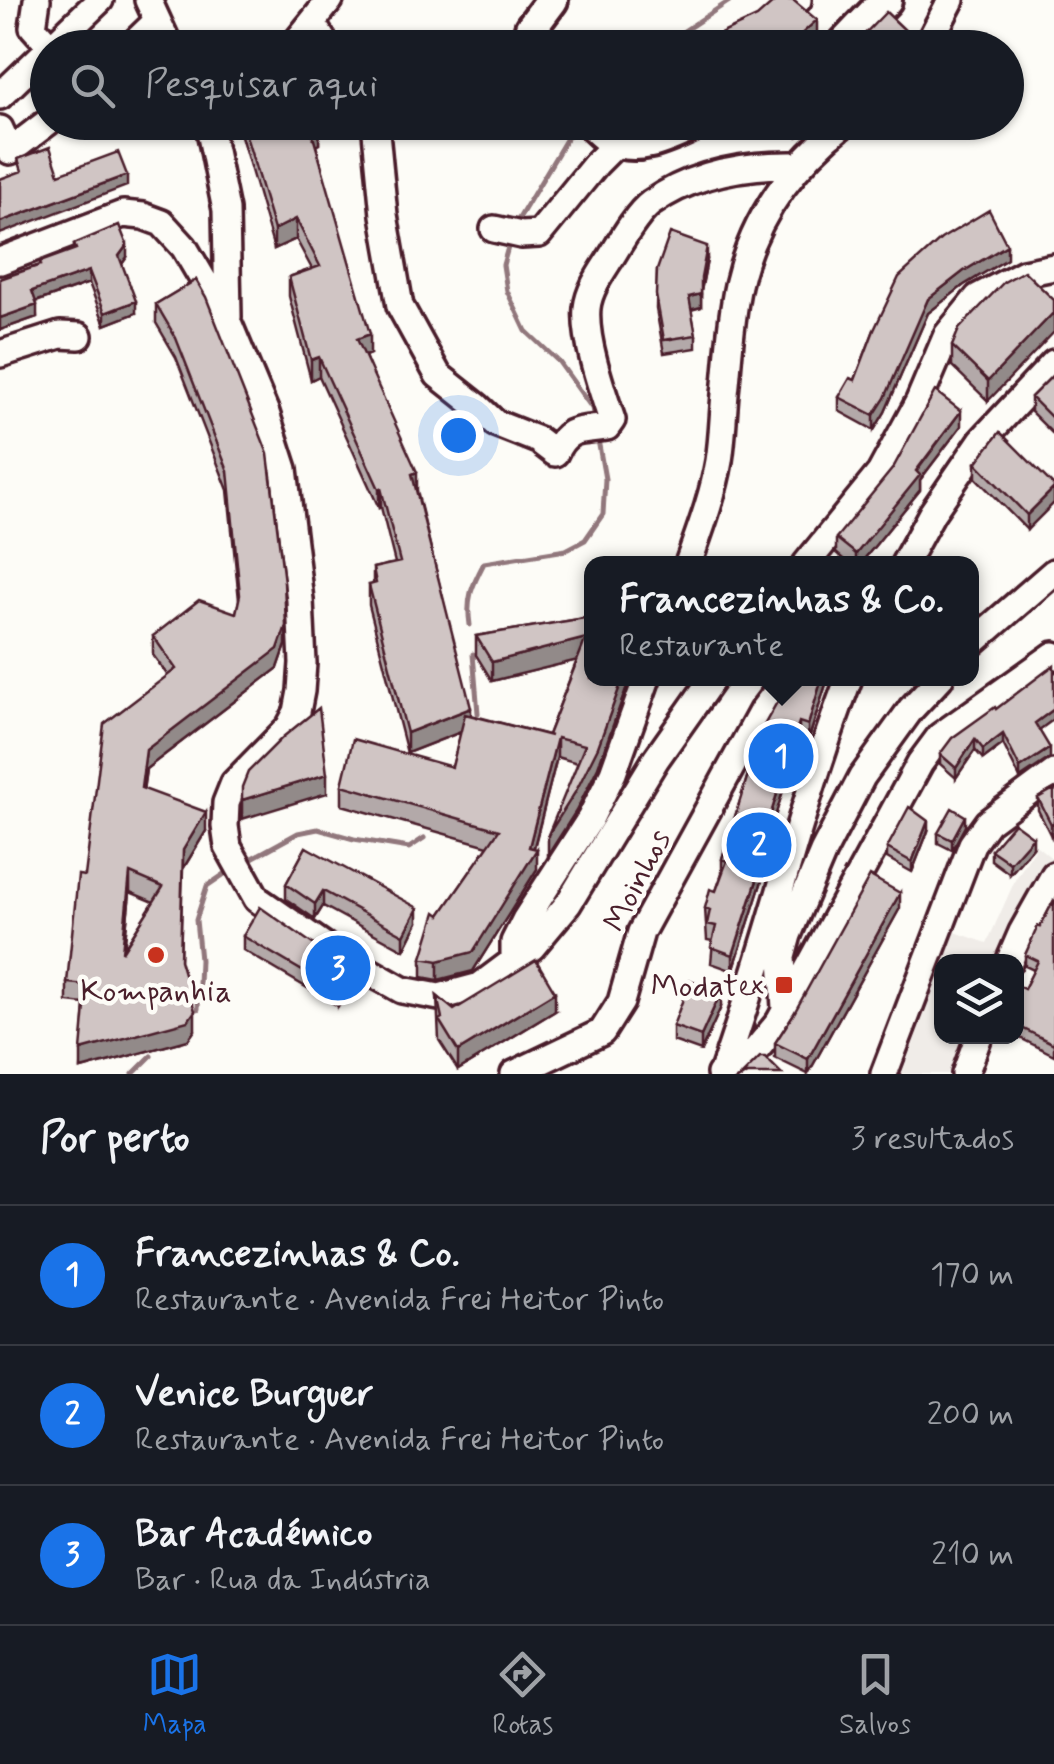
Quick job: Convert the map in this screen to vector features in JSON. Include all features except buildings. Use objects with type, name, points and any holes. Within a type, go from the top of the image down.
[{"type":"main road","points":[[530,30],[552,0]]},
{"type":"main road","points":[[857,30],[886,0]]},
{"type":"main road","points":[[619,140],[628,144],[656,140]]},
{"type":"street","points":[[35,30],[37,0]]},
{"type":"street","points":[[69,30],[100,0]]},
{"type":"street","points":[[306,30],[330,0]]},
{"type":"street","points":[[935,30],[950,0]]},
{"type":"street","points":[[312,22],[317,30]]},
{"type":"street","points":[[0,96],[30,67]]},
{"type":"street","points":[[0,129],[10,151],[30,136]]},
{"type":"street","points":[[214,140],[226,210],[228,322]]},
{"type":"street","points":[[377,140],[384,215],[400,306],[438,376],[495,424],[538,440],[555,453],[562,439],[575,430],[597,429],[612,420],[595,364],[587,306],[596,281],[648,205],[711,174],[768,164],[798,165]]},
{"type":"street","points":[[494,230],[538,234],[596,164],[604,140]]},
{"type":"street","points":[[691,556],[720,459],[739,282],[772,201],[798,165],[826,140]]},
{"type":"street","points":[[0,261],[123,214],[142,216],[162,223],[184,247],[228,322],[266,412],[284,468],[300,600],[303,662],[297,712],[289,726],[234,783],[226,802],[228,846],[256,900],[326,946],[402,990],[440,997],[480,986],[532,947],[568,904],[656,759],[707,686]]},
{"type":"street","points":[[813,556],[880,473],[919,402],[947,335],[978,297],[1024,273],[1054,268]]},
{"type":"street","points":[[0,354],[60,334],[79,336]]},
{"type":"street","points":[[908,556],[932,513],[982,440],[1054,363]]},
{"type":"street","points":[[979,637],[1053,572]]},
{"type":"street","points":[[721,1072],[756,1050],[779,1022],[920,764],[940,736],[1054,655]]},
{"type":"street","points":[[514,961],[514,942],[613,773],[644,686]]},
{"type":"street","name":"Moinhos","points":[[514,1074],[602,1032],[620,1002],[641,932],[762,710],[781,686]]},
{"type":"street","points":[[721,1072],[846,686]]},
{"type":"street","points":[[785,1011],[782,957],[823,852],[862,777],[933,686]]},
{"type":"street","points":[[884,1074],[972,844],[988,822],[1054,773]]},
{"type":"street","points":[[1012,954],[1054,875]]},
{"type":"street","points":[[965,1074],[976,1044]]},
{"type":"shaded area","points":[[1037,846],[1054,860],[1054,869],[1007,954],[947,954],[955,932],[987,943],[1016,878]]},
{"type":"shaded area","points":[[934,988],[934,1044],[971,1044],[960,1074],[902,1074]]},
{"type":"waterway","points":[[685,30],[731,0]]},
{"type":"waterway","points":[[515,225],[566,140]]},
{"type":"waterway","points":[[510,240],[503,265],[507,291],[526,331],[559,362],[592,408],[594,418]]},
{"type":"waterway","points":[[470,625],[471,592],[484,563],[566,550],[585,540],[603,514],[605,479],[597,434]]},
{"type":"waterway","points":[[473,654],[478,713]]},
{"type":"waterway","points":[[243,863],[298,833],[318,829],[409,848],[424,838]]},
{"type":"waterway","points":[[198,1009],[200,960],[196,920],[207,886],[229,871]]},
{"type":"waterway","points":[[133,1074],[151,1056]]},
{"type":"place","name":"Francezinhas & Co.","points":[[781,756]]},
{"type":"place","name":"Venice Burguer","points":[[759,845]]},
{"type":"place","name":"Kompanhia","points":[[156,955]]},
{"type":"place","name":"Bar Académico","points":[[338,968]]},
{"type":"place","name":"Modatex","points":[[784,985]]}]
